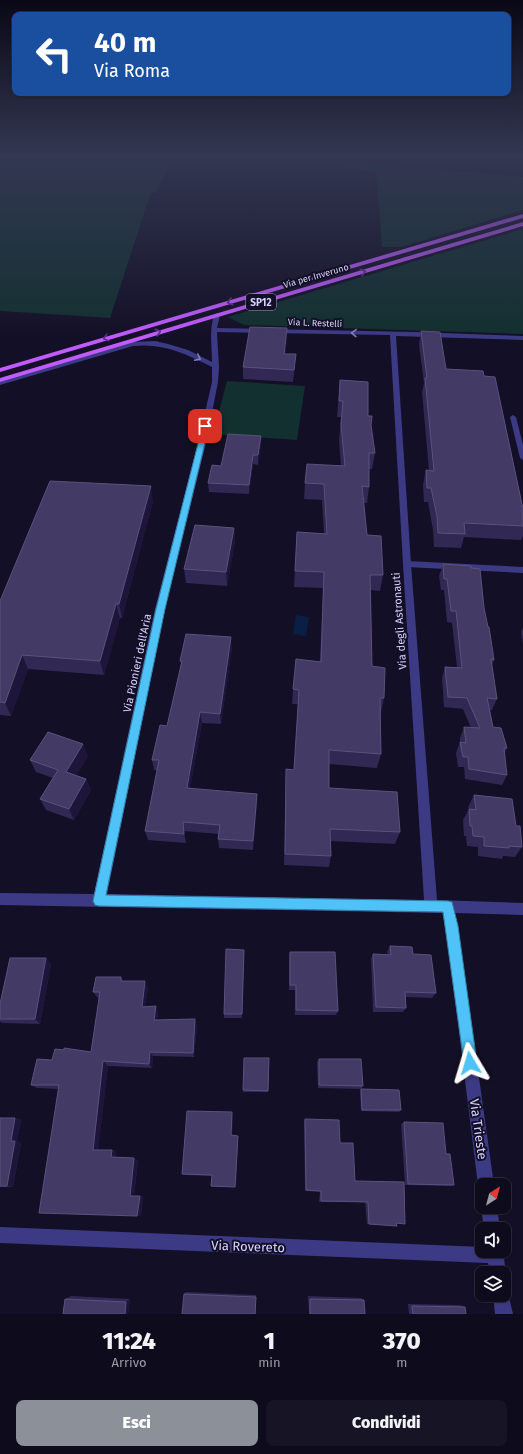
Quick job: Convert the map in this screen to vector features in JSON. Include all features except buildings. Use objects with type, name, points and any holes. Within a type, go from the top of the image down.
[{"type":"main road","name":"Via per Inveruno","points":[[0,370],[522,216]]},
{"type":"main road","name":"Via per Inveruno","points":[[0,380],[523,224]]},
{"type":"street","name":"Via Pionieri dell'Aria","points":[[99,901],[160,609],[202,442],[215,382],[215,341],[213,330],[217,315]]},
{"type":"street","name":"Via L. Restelli","points":[[213,330],[415,334],[523,338]]},
{"type":"street","name":"Via degli Astronauti","points":[[393,334],[407,564],[431,906]]},
{"type":"street","points":[[0,383],[132,344],[148,342],[163,344],[184,351],[216,367]]},
{"type":"street","points":[[0,899],[412,905],[523,909]]},
{"type":"street","name":"Via Trieste","points":[[448,906],[485,1178]]},
{"type":"street","name":"Via Rovereto","points":[[0,1235],[475,1254]]},
{"type":"street","points":[[502,1302],[504,1314]]},
{"type":"lane","points":[[513,417],[523,458]]},
{"type":"lane","points":[[407,564],[523,570]]},
{"type":"green space","points":[[0,216],[143,216],[110,318],[0,311]]},
{"type":"green space","points":[[380,216],[502,216],[401,247],[382,247]]},
{"type":"green space","points":[[523,229],[523,334],[244,325],[228,317]]},
{"type":"green space","points":[[227,381],[305,386],[297,440],[213,434]]},
{"type":"water","points":[[296,615],[309,617],[306,636],[293,634]]},
{"type":"route","points":[[205,426],[160,609],[99,901],[448,906],[470,1063]]}]
